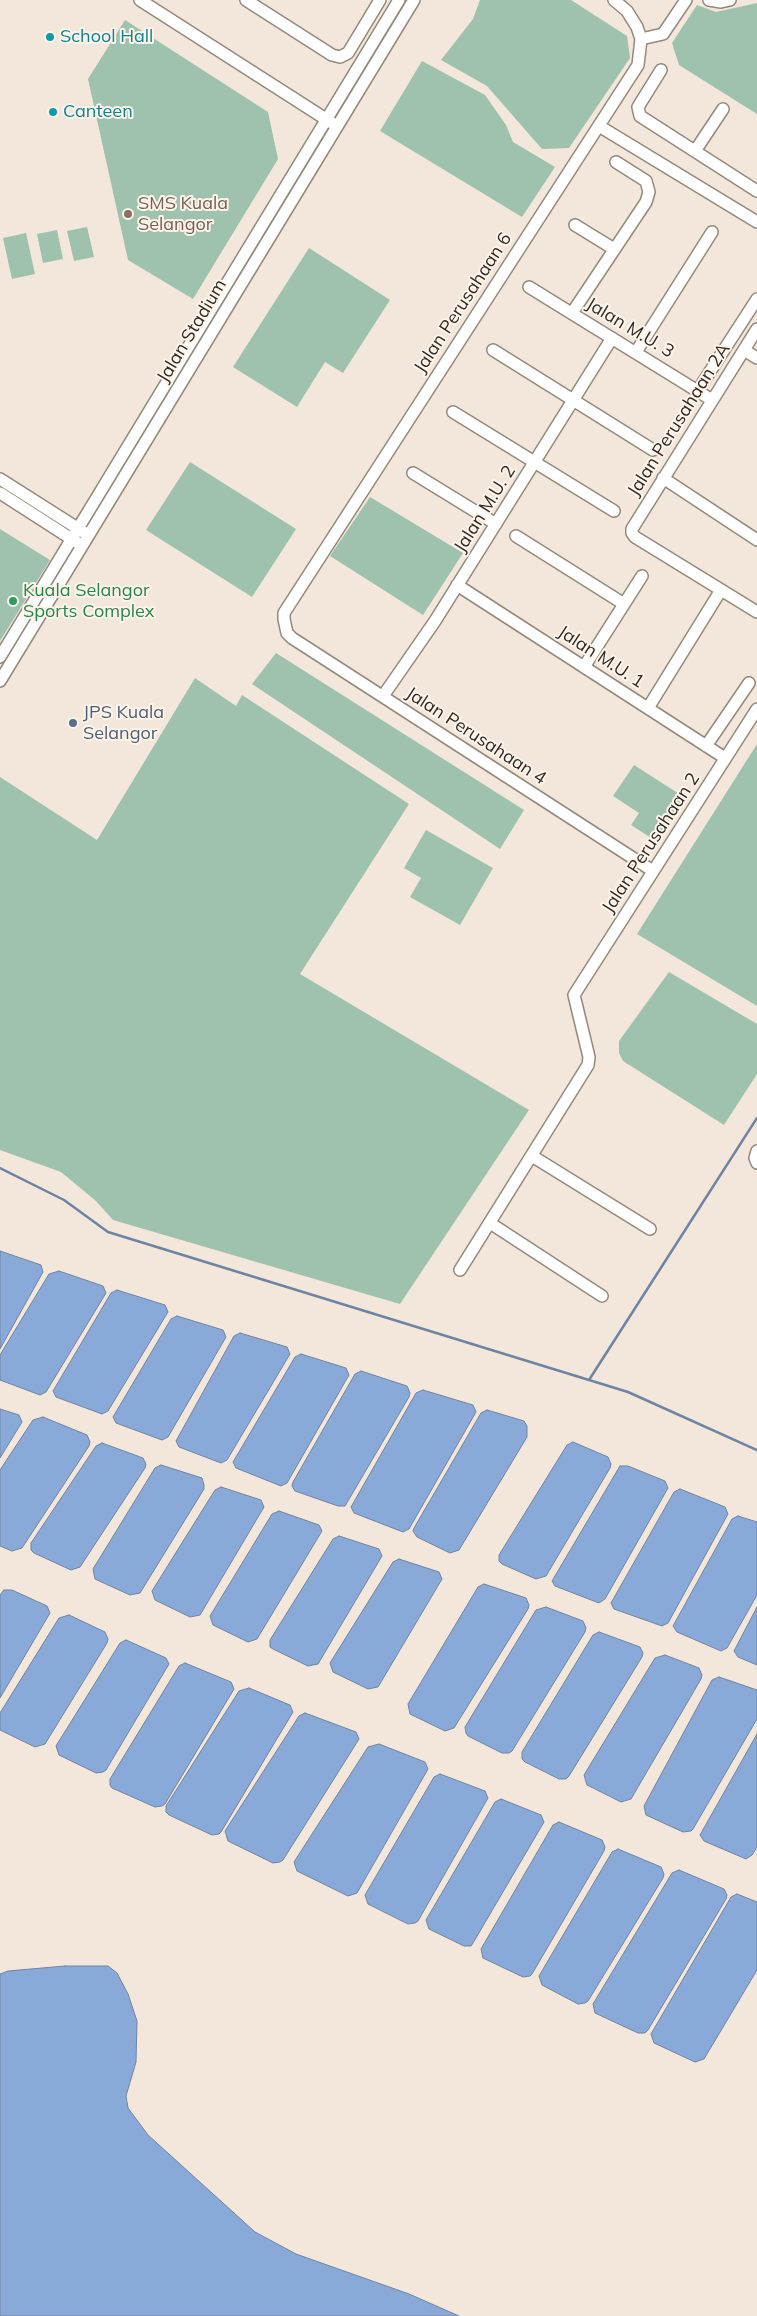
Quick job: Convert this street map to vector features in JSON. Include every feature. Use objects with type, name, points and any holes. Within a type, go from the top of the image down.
[{"type":"street","points":[[140,0],[337,127]]},
{"type":"street","points":[[246,0],[332,55],[340,57],[348,53],[377,1],[402,19]]},
{"type":"street","name":"Jalan Stadium","points":[[84,532],[326,120],[399,0]]},
{"type":"street","name":"Jalan Stadium","points":[[0,657],[84,532],[337,127],[414,0]]},
{"type":"street","points":[[614,0],[627,11],[641,39],[663,34],[686,0]]},
{"type":"street","points":[[709,0],[721,2],[730,0]]},
{"type":"street","name":"Jalan Perusahaan 6","points":[[285,625],[284,613],[638,65],[641,39]]},
{"type":"street","points":[[661,70],[638,106],[637,111],[640,116],[757,191]]},
{"type":"street","points":[[695,151],[723,109]]},
{"type":"street","points":[[599,126],[755,216]]},
{"type":"street","points":[[572,313],[646,202],[649,192],[646,181],[616,162]]},
{"type":"street","points":[[575,225],[614,249]]},
{"type":"street","points":[[636,352],[712,232]]},
{"type":"street","name":"Jalan M.U. 3","points":[[529,287],[712,400]]},
{"type":"street","points":[[698,390],[757,299]]},
{"type":"street","name":"Jalan Perusahaan 2A","points":[[720,590],[635,537],[632,529],[757,329]]},
{"type":"street","name":"Jalan M.U. 2","points":[[383,696],[458,586],[612,338]]},
{"type":"street","points":[[493,350],[653,450]]},
{"type":"street","points":[[744,350],[757,358]]},
{"type":"street","points":[[453,412],[614,511]]},
{"type":"street","points":[[413,473],[496,524]]},
{"type":"street","points":[[663,478],[757,540]]},
{"type":"street","points":[[0,479],[84,532]]},
{"type":"street","points":[[0,493],[77,543]]},
{"type":"street","points":[[516,536],[624,604]]},
{"type":"street","name":"Jalan Stadium","points":[[0,681],[77,543]]},
{"type":"street","points":[[584,667],[642,576]]},
{"type":"street","name":"Jalan M.U. 1","points":[[458,586],[725,758]]},
{"type":"street","points":[[648,708],[720,590],[757,612]]},
{"type":"street","name":"Jalan Perusahaan 4","points":[[285,625],[292,638],[653,871]]},
{"type":"street","points":[[706,746],[749,684]]},
{"type":"street","name":"Jalan Perusahaan 2","points":[[532,1156],[588,1065],[589,1057],[574,995],[757,709]]},
{"type":"street","points":[[757,1151],[755,1158],[757,1163]]},
{"type":"street","points":[[460,1270],[532,1156],[650,1229]]},
{"type":"street","points":[[490,1223],[602,1296]]},
{"type":"green space","points":[[480,0],[571,0],[627,36],[630,58],[569,148],[542,149],[487,86],[441,60],[473,19]]},
{"type":"green space","points":[[757,3],[757,114],[679,65],[672,43],[697,5],[716,12]]},
{"type":"green space","points":[[125,20],[268,112],[278,159],[193,299],[128,260],[88,79]]},
{"type":"green space","points":[[422,61],[485,95],[506,125],[513,142],[555,167],[522,217],[380,131]]},
{"type":"green space","points":[[87,227],[94,257],[74,261],[67,231]]},
{"type":"green space","points":[[57,230],[63,259],[43,263],[37,234]]},
{"type":"green space","points":[[26,233],[35,274],[12,279],[3,238]]},
{"type":"green space","points":[[309,248],[390,300],[343,373],[325,362],[297,407],[233,367]]},
{"type":"green space","points":[[190,462],[296,529],[252,597],[146,530]]},
{"type":"green space","points":[[370,497],[463,553],[423,615],[330,556]]},
{"type":"green space","name":"Kuala Selangor Sports Complex","points":[[0,529],[50,560],[0,641]]},
{"type":"green space","points":[[276,653],[524,810],[500,849],[252,684]]},
{"type":"green space","points":[[195,678],[236,706],[242,695],[409,804],[300,974],[529,1110],[400,1304],[113,1220],[96,1201],[61,1172],[0,1150],[0,777],[97,840]]},
{"type":"green space","points":[[757,744],[757,1006],[637,934]]},
{"type":"green space","points":[[634,765],[684,797],[656,841],[631,825],[639,813],[613,796]]},
{"type":"green space","points":[[426,830],[493,868],[460,925],[410,897],[421,878],[404,868]]},
{"type":"green space","points":[[669,972],[757,1024],[757,1074],[724,1125],[623,1061],[619,1053],[619,1041]]},
{"type":"water","points":[[0,1251],[41,1265],[43,1272],[0,1349]]},
{"type":"water","points":[[59,1271],[103,1286],[106,1293],[46,1392],[40,1395],[0,1380],[0,1355],[49,1274]]},
{"type":"water","points":[[117,1290],[165,1305],[168,1312],[108,1411],[102,1414],[56,1397],[53,1391],[111,1293]]},
{"type":"water","points":[[177,1316],[223,1330],[226,1337],[168,1437],[162,1440],[116,1423],[113,1417],[171,1319]]},
{"type":"water","points":[[240,1333],[287,1347],[290,1354],[227,1460],[221,1463],[179,1447],[176,1441],[234,1336]]},
{"type":"water","points":[[301,1354],[346,1368],[349,1375],[287,1483],[281,1486],[236,1468],[233,1462],[295,1357]]},
{"type":"water","points":[[361,1371],[407,1386],[410,1393],[409,1397],[345,1506],[338,1506],[295,1491],[292,1486],[293,1482],[355,1374]]},
{"type":"water","points":[[423,1390],[473,1405],[476,1412],[409,1529],[403,1532],[354,1513],[351,1507],[416,1393]]},
{"type":"water","points":[[0,1409],[19,1415],[22,1422],[0,1458]]},
{"type":"water","points":[[487,1410],[524,1421],[527,1426],[527,1437],[459,1550],[450,1553],[417,1537],[413,1531],[481,1413]]},
{"type":"water","points":[[43,1417],[87,1435],[90,1442],[22,1548],[12,1551],[0,1546],[0,1470],[33,1420]]},
{"type":"water","points":[[573,1442],[608,1457],[611,1464],[610,1468],[546,1576],[536,1579],[502,1564],[499,1561],[499,1555],[567,1445]]},
{"type":"water","points":[[102,1443],[143,1458],[146,1464],[80,1567],[71,1570],[34,1553],[31,1550],[31,1543],[96,1446]]},
{"type":"water","points":[[161,1465],[202,1478],[204,1489],[140,1593],[130,1595],[95,1579],[93,1569],[155,1468]]},
{"type":"water","points":[[620,1466],[628,1466],[665,1481],[668,1488],[605,1599],[599,1603],[555,1586],[552,1581]]},
{"type":"water","points":[[221,1487],[261,1500],[264,1507],[200,1615],[190,1617],[155,1600],[152,1591],[215,1490]]},
{"type":"water","points":[[680,1489],[725,1507],[728,1514],[668,1623],[662,1626],[614,1609],[611,1603],[674,1492]]},
{"type":"water","points":[[279,1511],[319,1525],[322,1531],[257,1639],[248,1642],[213,1625],[210,1616],[272,1514]]},
{"type":"water","points":[[738,1516],[757,1522],[757,1595],[727,1648],[721,1651],[677,1632],[673,1626],[732,1519]]},
{"type":"water","points":[[339,1536],[379,1549],[382,1556],[318,1664],[308,1666],[270,1647],[270,1640],[333,1539]]},
{"type":"water","points":[[399,1559],[439,1572],[442,1579],[378,1687],[368,1689],[333,1672],[330,1663],[393,1562]]},
{"type":"water","points":[[484,1584],[526,1598],[529,1605],[528,1609],[454,1728],[445,1731],[410,1714],[408,1704],[478,1587]]},
{"type":"water","points":[[4,1590],[12,1590],[47,1606],[50,1613],[0,1698],[0,1595]]},
{"type":"water","points":[[546,1607],[583,1621],[586,1628],[585,1632],[512,1751],[502,1753],[468,1736],[465,1727],[536,1610]]},
{"type":"water","points":[[757,1607],[757,1665],[738,1657],[734,1651]]},
{"type":"water","points":[[69,1615],[105,1632],[108,1639],[107,1643],[45,1744],[35,1747],[0,1730],[0,1713],[59,1618]]},
{"type":"water","points":[[599,1632],[640,1647],[643,1653],[642,1657],[569,1776],[566,1779],[559,1779],[525,1762],[522,1759],[522,1752],[593,1635]]},
{"type":"water","points":[[126,1640],[166,1658],[169,1664],[106,1770],[96,1773],[59,1755],[56,1746],[120,1643]]},
{"type":"water","points":[[665,1655],[699,1668],[702,1675],[701,1679],[631,1799],[621,1802],[587,1785],[584,1775],[655,1658]]},
{"type":"water","points":[[185,1663],[231,1682],[234,1689],[165,1804],[155,1807],[112,1788],[110,1779],[179,1666]]},
{"type":"water","points":[[719,1677],[757,1690],[757,1719],[693,1829],[683,1832],[646,1815],[644,1806],[712,1680]]},
{"type":"water","points":[[249,1688],[290,1705],[293,1712],[221,1832],[212,1835],[169,1815],[166,1812],[166,1806],[239,1691]]},
{"type":"water","points":[[305,1713],[356,1732],[359,1739],[283,1860],[273,1863],[228,1841],[225,1831],[299,1716]]},
{"type":"water","points":[[757,1734],[757,1847],[752,1855],[746,1859],[704,1841],[700,1835]]},
{"type":"water","points":[[379,1744],[425,1762],[428,1769],[357,1893],[348,1896],[297,1871],[294,1862],[368,1747]]},
{"type":"water","points":[[440,1774],[485,1791],[488,1798],[418,1921],[408,1924],[368,1904],[365,1895],[434,1777]]},
{"type":"water","points":[[501,1799],[541,1815],[544,1822],[473,1943],[471,1946],[464,1946],[429,1929],[426,1920],[495,1802]]},
{"type":"water","points":[[559,1822],[602,1840],[605,1847],[532,1974],[523,1977],[483,1958],[481,1949],[553,1825]]},
{"type":"water","points":[[618,1849],[661,1867],[664,1874],[663,1878],[588,2001],[578,2004],[542,1985],[539,1976],[612,1852]]},
{"type":"water","points":[[679,1870],[724,1889],[727,1895],[726,1899],[648,2030],[645,2033],[638,2033],[595,2013],[593,2004],[672,1873]]},
{"type":"water","points":[[737,1894],[757,1902],[757,1970],[704,2059],[695,2062],[654,2043],[651,2034],[731,1897]]},
{"type":"water","points":[[65,1966],[108,1966],[117,1973],[128,1994],[137,2021],[136,2062],[126,2096],[128,2108],[148,2135],[255,2232],[296,2254],[409,2294],[459,2316],[0,2316],[0,1974],[8,1971]]},
{"type":"waterway","points":[[589,1380],[757,1118]]},
{"type":"waterway","points":[[0,1168],[64,1200],[108,1232],[628,1392],[757,1450]]},
{"type":"place","name":"School Hall","points":[[50,37]]},
{"type":"place","name":"Canteen","points":[[53,112]]},
{"type":"place","name":"SMS Kuala Selangor","points":[[128,214]]},
{"type":"place","name":"Kuala Selangor Sports Complex","points":[[13,601]]},
{"type":"place","name":"JPS Kuala Selangor","points":[[73,723]]}]
